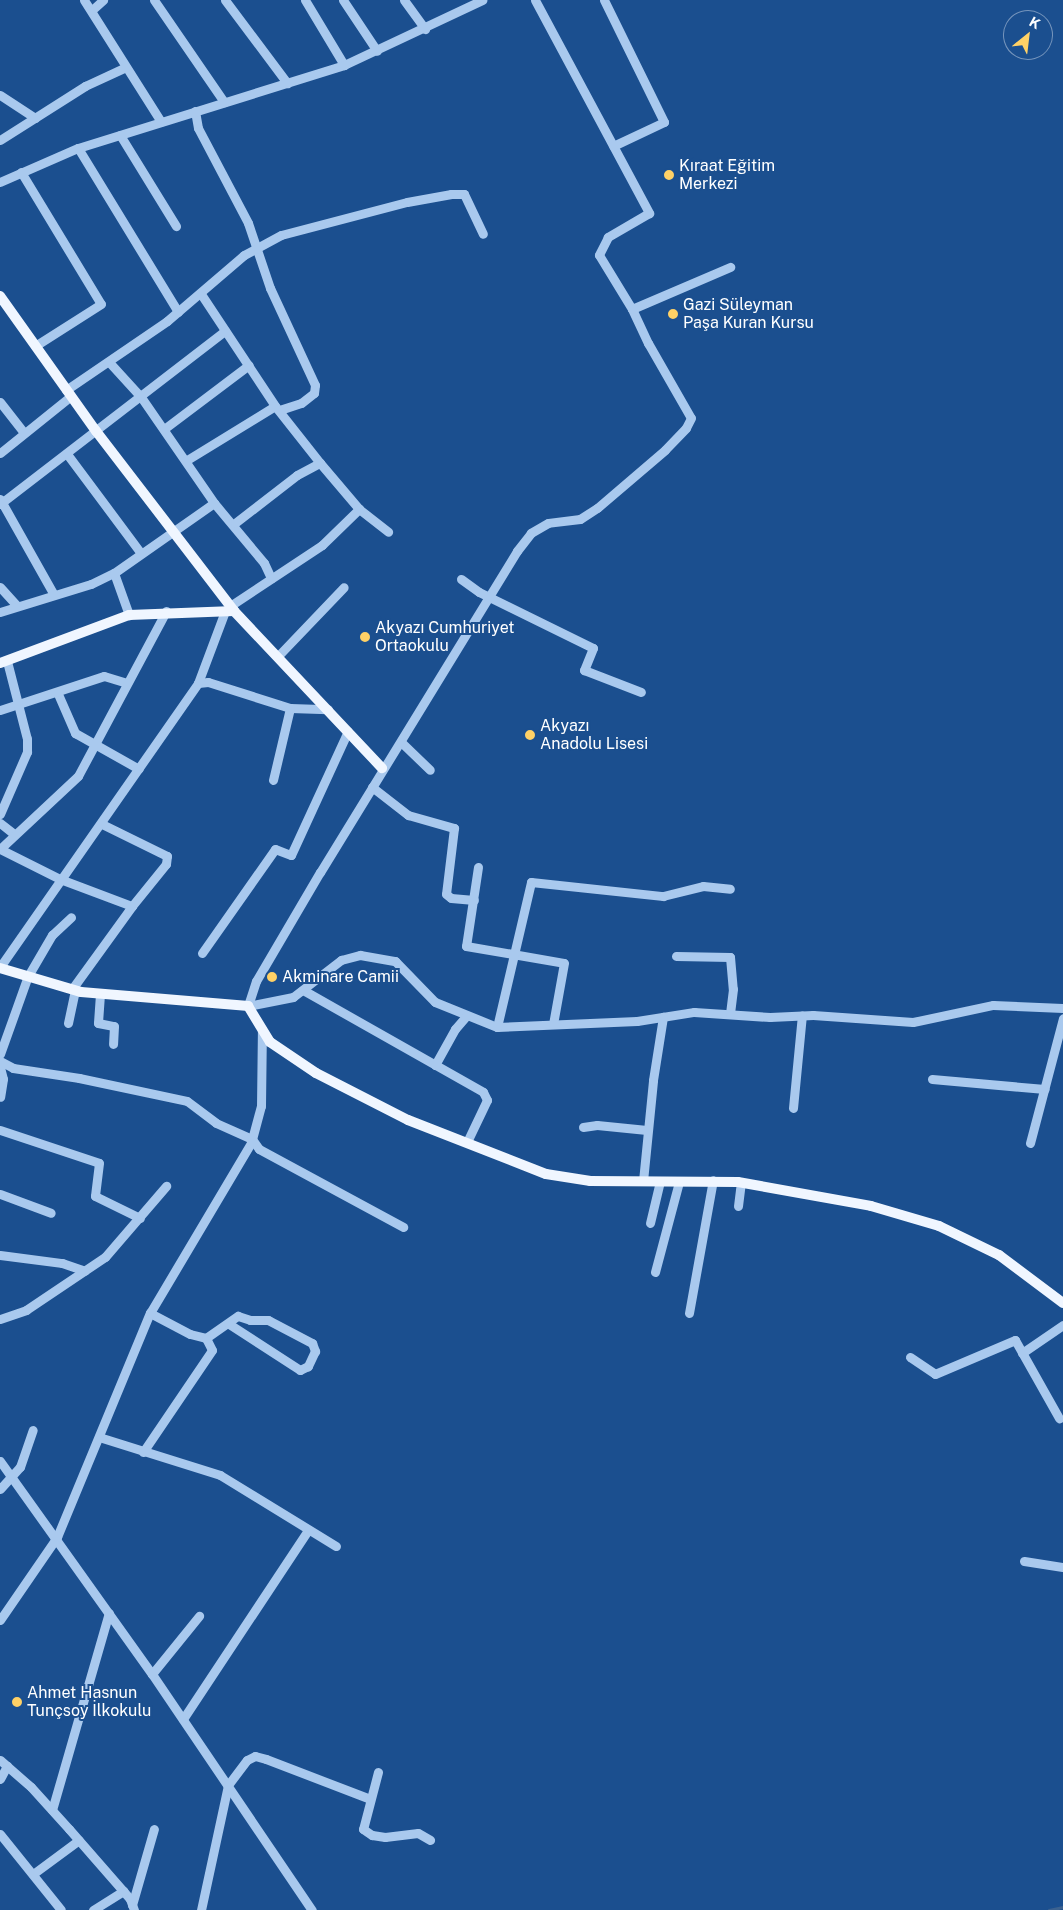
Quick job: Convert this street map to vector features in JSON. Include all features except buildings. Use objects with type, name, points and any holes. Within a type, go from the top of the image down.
[{"type":"main road","points":[[0,296],[68,393],[230,609],[278,656],[382,768]]},
{"type":"main road","points":[[3,662],[129,615],[166,611],[230,609]]},
{"type":"main road","points":[[0,967],[74,990],[100,994],[248,1006],[270,1042],[316,1073],[408,1120],[546,1174],[590,1181],[680,1182],[713,1180],[741,1182],[871,1206],[939,1226],[999,1255],[1063,1303]]},
{"type":"street","points":[[84,0],[161,122]]},
{"type":"street","points":[[92,10],[103,0]]},
{"type":"street","points":[[154,0],[224,102]]},
{"type":"street","points":[[225,0],[287,83]]},
{"type":"street","points":[[305,0],[344,65]]},
{"type":"street","points":[[343,0],[377,50]]},
{"type":"street","points":[[404,0],[425,29]]},
{"type":"street","points":[[0,182],[78,148],[344,65],[425,29],[482,0]]},
{"type":"street","points":[[535,0],[649,213],[608,237],[599,255],[632,309],[648,343],[691,418],[686,428],[597,508],[580,518],[548,523],[531,533],[487,596],[400,742],[382,768],[256,981],[248,1006],[294,997],[341,960],[360,955],[395,961],[435,1002],[496,1027],[663,1017],[694,1012],[802,1015],[913,1022],[993,1005],[1063,1008]]},
{"type":"street","points":[[604,0],[664,122],[613,146]]},
{"type":"street","points":[[0,140],[85,86],[126,67]]},
{"type":"street","points":[[0,95],[35,118]]},
{"type":"street","points":[[186,460],[277,408],[301,403],[314,393],[315,385],[270,288],[257,249],[232,189],[198,128],[195,111]]},
{"type":"street","points":[[120,135],[176,226]]},
{"type":"street","points":[[78,148],[178,312]]},
{"type":"street","points":[[21,172],[101,304],[35,346]]},
{"type":"street","points":[[0,453],[68,393],[178,312],[244,256],[281,235],[451,194],[464,194],[483,234]]},
{"type":"street","points":[[632,309],[730,268]]},
{"type":"street","points":[[200,294],[277,408],[320,463],[359,510],[388,532]]},
{"type":"street","points":[[54,593],[1,502],[67,454],[225,332]]},
{"type":"street","points":[[109,362],[141,397],[214,503],[235,523],[264,563],[271,578]]},
{"type":"street","points":[[164,429],[249,365]]},
{"type":"street","points":[[0,402],[24,433]]},
{"type":"street","points":[[67,454],[140,552]]},
{"type":"street","points":[[235,523],[297,475],[320,463]]},
{"type":"street","points":[[0,612],[54,593],[91,584],[114,573],[140,552],[214,503]]},
{"type":"street","points":[[0,967],[60,879],[102,824],[198,683],[230,609],[271,578],[322,545],[359,510]]},
{"type":"street","points":[[114,573],[129,615]]},
{"type":"street","points":[[461,579],[487,596],[593,648],[584,670],[641,692]]},
{"type":"street","points":[[278,656],[344,586]]},
{"type":"street","points":[[0,587],[16,605]]},
{"type":"street","points":[[132,906],[60,879],[0,849],[78,776],[166,611]]},
{"type":"street","points":[[0,814],[27,752],[27,739],[3,662]]},
{"type":"street","points":[[0,710],[58,694],[104,676],[126,684]]},
{"type":"street","points":[[198,683],[208,682],[290,708],[328,709]]},
{"type":"street","points":[[58,694],[75,733],[139,769]]},
{"type":"street","points":[[273,780],[290,708]]},
{"type":"street","points":[[202,953],[276,849],[291,855],[348,731]]},
{"type":"street","points":[[400,742],[430,770]]},
{"type":"street","points":[[372,786],[408,815],[454,828],[446,894],[451,898],[474,900]]},
{"type":"street","points":[[0,824],[14,834]]},
{"type":"street","points":[[68,1023],[74,990],[132,906],[166,864],[167,856],[102,824]]},
{"type":"street","points":[[478,867],[466,946],[564,963],[553,1024]]},
{"type":"street","points":[[496,1027],[531,882],[663,896],[703,886],[730,889]]},
{"type":"street","points":[[0,1054],[28,976],[52,935],[71,917]]},
{"type":"street","points":[[676,956],[730,957],[733,989],[730,1014]]},
{"type":"street","points":[[302,990],[483,1092],[487,1100],[467,1142]]},
{"type":"street","points":[[100,994],[98,1023],[114,1026],[113,1044]]},
{"type":"street","points":[[436,1065],[455,1029],[467,1015]]},
{"type":"street","points":[[793,1108],[802,1015]]},
{"type":"street","points":[[643,1181],[647,1130],[663,1017]]},
{"type":"street","points":[[1030,1143],[1063,1018]]},
{"type":"street","points":[[0,1620],[56,1537],[150,1313],[252,1139],[261,1106],[262,1030]]},
{"type":"street","points":[[0,1061],[13,1068],[80,1078],[187,1101],[216,1122],[252,1139],[266,1153],[403,1227]]},
{"type":"street","points":[[0,1067],[3,1079],[0,1097]]},
{"type":"street","points":[[932,1079],[1045,1088]]},
{"type":"street","points":[[583,1127],[597,1125],[647,1130]]},
{"type":"street","points":[[0,1130],[99,1163],[95,1196],[140,1218]]},
{"type":"street","points":[[689,1313],[713,1180]]},
{"type":"street","points":[[650,1223],[660,1181]]},
{"type":"street","points":[[655,1272],[680,1182]]},
{"type":"street","points":[[738,1206],[741,1182]]},
{"type":"street","points":[[0,1319],[26,1310],[105,1257],[166,1186]]},
{"type":"street","points":[[0,1194],[51,1213]]},
{"type":"street","points":[[0,1255],[62,1263],[85,1271]]},
{"type":"street","points":[[150,1313],[190,1334],[206,1338],[238,1316],[250,1320],[268,1320],[312,1343],[315,1350],[308,1366],[300,1370],[229,1324]]},
{"type":"street","points":[[1022,1353],[1063,1326]]},
{"type":"street","points":[[143,1452],[212,1350],[206,1338]]},
{"type":"street","points":[[910,1357],[935,1374],[1015,1340],[1059,1418]]},
{"type":"street","points":[[0,1490],[20,1467],[33,1430]]},
{"type":"street","points":[[99,1437],[220,1475],[336,1546]]},
{"type":"street","points":[[0,1461],[12,1475],[152,1674],[312,1910]]},
{"type":"street","points":[[183,1719],[308,1530]]},
{"type":"street","points":[[1024,1561],[1063,1567]]},
{"type":"street","points":[[52,1810],[109,1613]]},
{"type":"street","points":[[152,1674],[199,1616]]},
{"type":"street","points":[[201,1910],[228,1785],[247,1760],[256,1756],[370,1799]]},
{"type":"street","points":[[3,1763],[52,1810],[79,1840],[123,1891],[133,1908]]},
{"type":"street","points":[[0,1779],[3,1763]]},
{"type":"street","points":[[378,1772],[363,1829],[372,1835],[385,1837],[418,1833],[430,1840]]},
{"type":"street","points":[[133,1908],[154,1829]]},
{"type":"street","points":[[0,1834],[61,1910]]},
{"type":"street","points":[[33,1874],[79,1840]]},
{"type":"street","points":[[93,1910],[123,1891]]},
{"type":"waterway","points":[[1049,1910],[1063,1907]]},
{"type":"place","name":"Kıraat Eğitim Merkezi","points":[[669,175]]},
{"type":"place","name":"Gazi Süleyman Paşa Kuran Kursu","points":[[673,314]]},
{"type":"place","name":"Akyazı Cumhuriyet Ortaokulu","points":[[365,637]]},
{"type":"place","name":"Akyazı Anadolu Lisesi","points":[[530,735]]},
{"type":"place","name":"Akminare Camii","points":[[272,977]]},
{"type":"place","name":"Ahmet Hasnun Tunçsoy İlkokulu","points":[[17,1702]]}]
